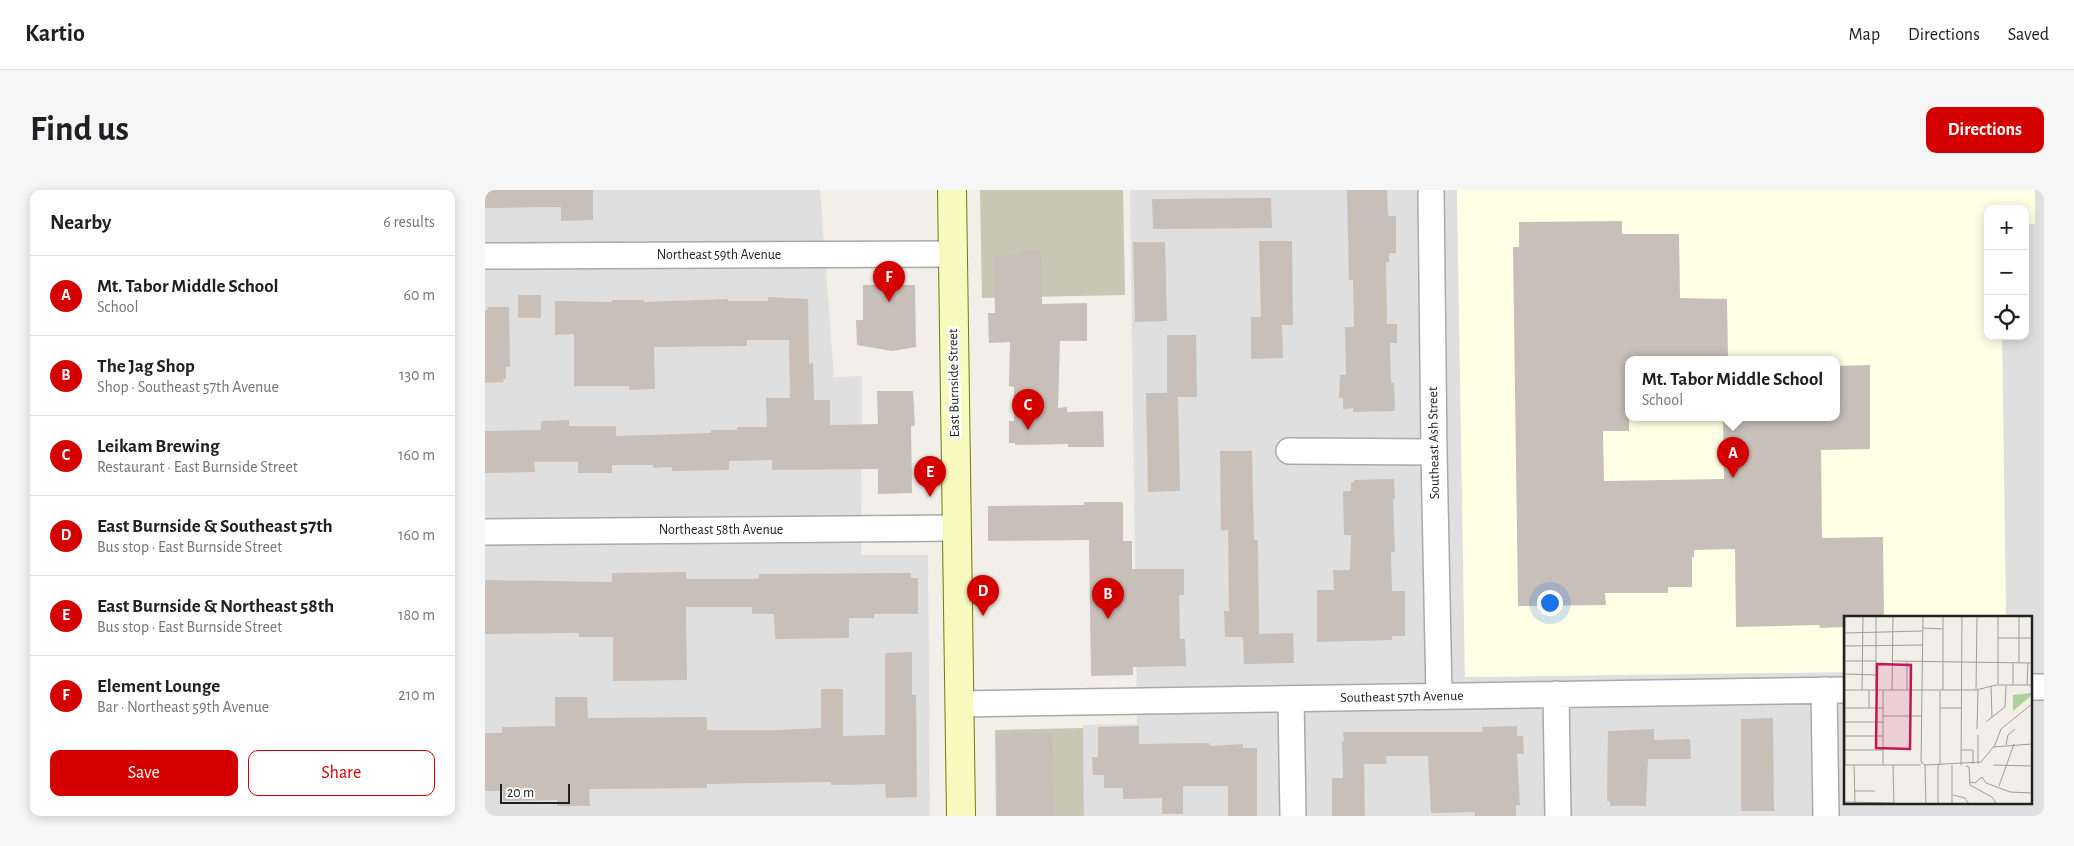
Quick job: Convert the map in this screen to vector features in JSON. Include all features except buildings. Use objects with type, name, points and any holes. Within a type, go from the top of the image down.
[{"type":"main road","name":"East Burnside Street","points":[[952,190],[961,816]]},
{"type":"street","name":"Southeast Ash Street","points":[[1431,190],[1439,696]]},
{"type":"street","name":"Northeast 59th Avenue","points":[[485,256],[952,254]]},
{"type":"street","points":[[1289,451],[1434,452]]},
{"type":"street","name":"Northeast 58th Avenue","points":[[485,532],[957,528]]},
{"type":"street","points":[[2031,687],[2044,687]]},
{"type":"street","points":[[1825,816],[1835,690]]},
{"type":"street","name":"Southeast 57th Avenue","points":[[959,704],[1835,690]]},
{"type":"street","points":[[1556,694],[1558,816]]},
{"type":"street","points":[[1291,699],[1293,816]]},
{"type":"shaded area","points":[[485,190],[820,190],[834,377],[862,376],[861,555],[928,555],[930,816],[485,816]]},
{"type":"shaded area","points":[[980,190],[1123,190],[1125,295],[982,298]]},
{"type":"shaded area","points":[[1130,190],[1457,190],[1465,677],[1844,672],[1844,804],[2031,804],[2031,616],[2006,616],[2002,340],[2029,340],[2029,224],[2035,224],[2035,190],[2044,190],[2044,816],[1084,816],[1083,725],[1137,724]]},
{"type":"shaded area","points":[[1457,190],[2035,190],[2035,224],[2029,224],[2029,205],[1984,205],[1984,340],[2002,340],[2006,616],[1844,616],[1844,672],[1465,677]]},
{"type":"shaded area","points":[[1083,728],[1084,816],[996,816],[995,730]]},
{"type":"place","name":"Element Lounge","points":[[889,302]]},
{"type":"place","name":"Leikam Brewing","points":[[1028,430]]},
{"type":"place","name":"Mt. Tabor Middle School","points":[[1733,478]]},
{"type":"place","name":"East Burnside & Northeast 58th","points":[[930,497]]},
{"type":"place","name":"East Burnside & Southeast 57th","points":[[983,616]]},
{"type":"place","name":"The Jag Shop","points":[[1108,619]]}]
